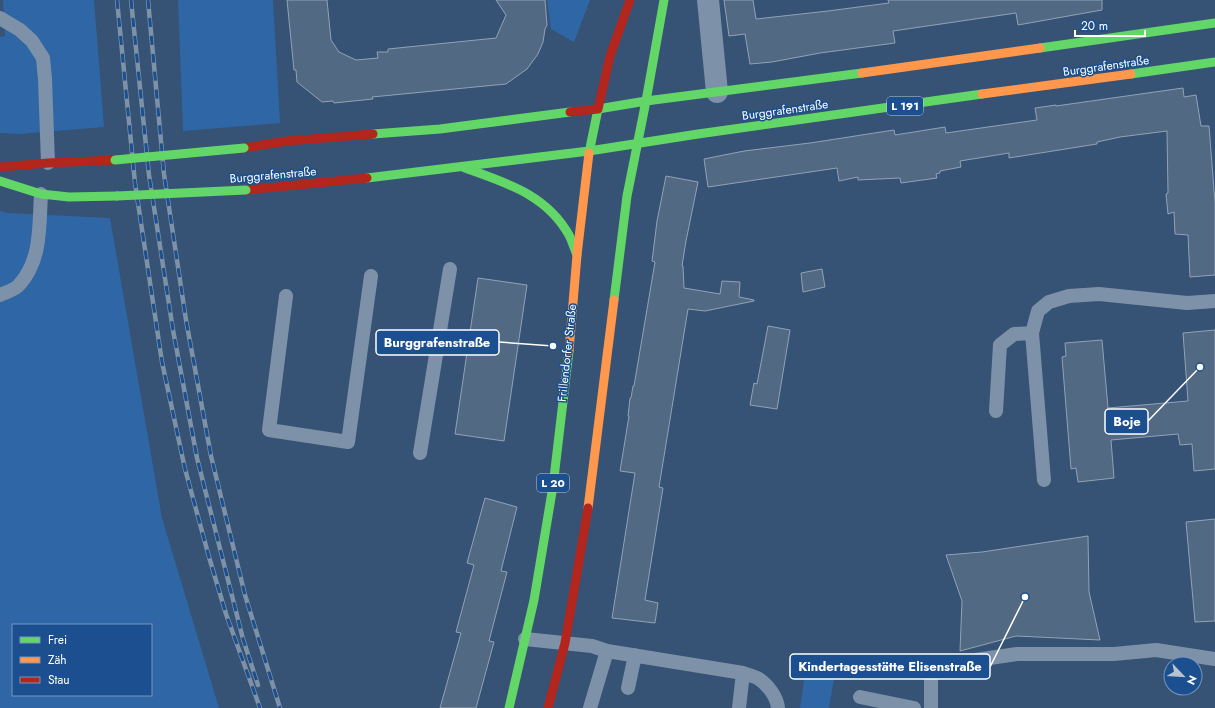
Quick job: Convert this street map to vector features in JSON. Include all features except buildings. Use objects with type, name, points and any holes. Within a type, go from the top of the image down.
[{"type":"main road","name":"Frillendorfer Straße","points":[[509,708],[534,600],[552,486],[569,348],[577,255],[589,151],[610,56],[630,0]]},
{"type":"main road","points":[[548,708],[565,643],[587,520],[628,191],[664,0]]},
{"type":"main road","points":[[0,167],[115,160],[244,148],[287,141],[440,129],[868,72],[1215,22]]},
{"type":"main road","name":"Burggrafenstraße","points":[[0,181],[41,194],[69,197],[246,190],[336,182],[637,145],[698,134],[1215,62]]},
{"type":"main road","name":"L 20","points":[[462,166],[523,190],[543,202],[562,224],[569,235],[577,255]]},
{"type":"street","points":[[708,0],[717,92]]},
{"type":"lane","points":[[0,18],[20,30],[32,41],[43,58],[48,163]]},
{"type":"lane","points":[[0,295],[19,286],[33,264],[38,247],[41,194]]},
{"type":"lane","points":[[420,453],[450,269]]},
{"type":"lane","points":[[286,296],[269,430],[348,442],[371,276]]},
{"type":"lane","points":[[1044,480],[1032,333],[1038,311],[1049,302],[1069,296],[1099,294],[1187,303],[1215,301]]},
{"type":"lane","points":[[996,411],[1000,345],[1014,334],[1032,333]]},
{"type":"lane","points":[[525,639],[592,646],[607,651],[743,673],[759,679],[769,688],[777,700],[778,708]]},
{"type":"lane","points":[[962,662],[1017,654],[1114,654],[1156,650],[1215,659]]},
{"type":"lane","points":[[590,708],[607,651]]},
{"type":"lane","points":[[628,688],[635,655]]},
{"type":"lane","points":[[739,708],[743,673]]},
{"type":"lane","points":[[930,673],[931,708]]},
{"type":"lane","points":[[860,697],[914,708]]},
{"type":"shaded area","points":[[3,0],[94,0],[104,127],[19,134],[0,133],[0,37],[5,36]]},
{"type":"shaded area","points":[[178,0],[273,0],[280,123],[183,131]]},
{"type":"shaded area","points":[[547,0],[590,0],[574,42],[551,29]]},
{"type":"shaded area","points":[[0,211],[8,213],[110,218],[162,518],[219,708],[0,708]]},
{"type":"shaded area","points":[[837,662],[829,708],[800,708],[806,666]]},
{"type":"railway","points":[[117,0],[135,183],[162,362],[185,469],[209,557],[226,614],[260,708]]},
{"type":"railway","points":[[131,0],[149,175],[173,330],[197,458],[243,639],[258,685]]},
{"type":"railway","points":[[148,0],[164,174],[186,320],[211,456],[245,595],[280,708]]},
{"type":"traffic: fast","points":[[646,101],[664,0]]},
{"type":"traffic: fast","points":[[1040,48],[1215,23]]},
{"type":"traffic: fast","points":[[1131,74],[1215,62]]},
{"type":"traffic: fast","points":[[589,153],[598,109],[646,101],[862,73]]},
{"type":"traffic: fast","points":[[589,151],[982,94]]},
{"type":"traffic: fast","points":[[614,300],[627,196],[646,101]]},
{"type":"traffic: fast","points":[[373,134],[440,129],[570,112]]},
{"type":"traffic: fast","points":[[115,160],[244,148]]},
{"type":"traffic: fast","points":[[367,178],[589,151]]},
{"type":"traffic: fast","points":[[465,168],[510,185],[524,192],[549,209],[560,221],[569,235],[577,255]]},
{"type":"traffic: fast","points":[[0,181],[41,194],[69,197],[117,196]]},
{"type":"traffic: fast","points":[[117,196],[246,190]]},
{"type":"traffic: fast","points":[[509,708],[534,600],[553,486],[569,351]]},
{"type":"traffic: slow","points":[[862,73],[1040,48]]},
{"type":"traffic: slow","points":[[982,94],[1131,74]]},
{"type":"traffic: slow","points":[[569,351],[577,255],[589,153]]},
{"type":"traffic: slow","points":[[588,508],[614,300]]},
{"type":"traffic: jam","points":[[570,112],[598,109],[610,56],[630,0]]},
{"type":"traffic: jam","points":[[244,148],[287,141],[373,134]]},
{"type":"traffic: jam","points":[[0,167],[115,160]]},
{"type":"traffic: jam","points":[[246,190],[367,178]]},
{"type":"traffic: jam","points":[[548,708],[565,643],[588,508]]},
{"type":"place","name":"Burggrafenstraße","points":[[553,346]]},
{"type":"place","name":"Boje","points":[[1200,367]]},
{"type":"place","name":"Kindertagesstätte Elisenstraße","points":[[1025,597]]}]
